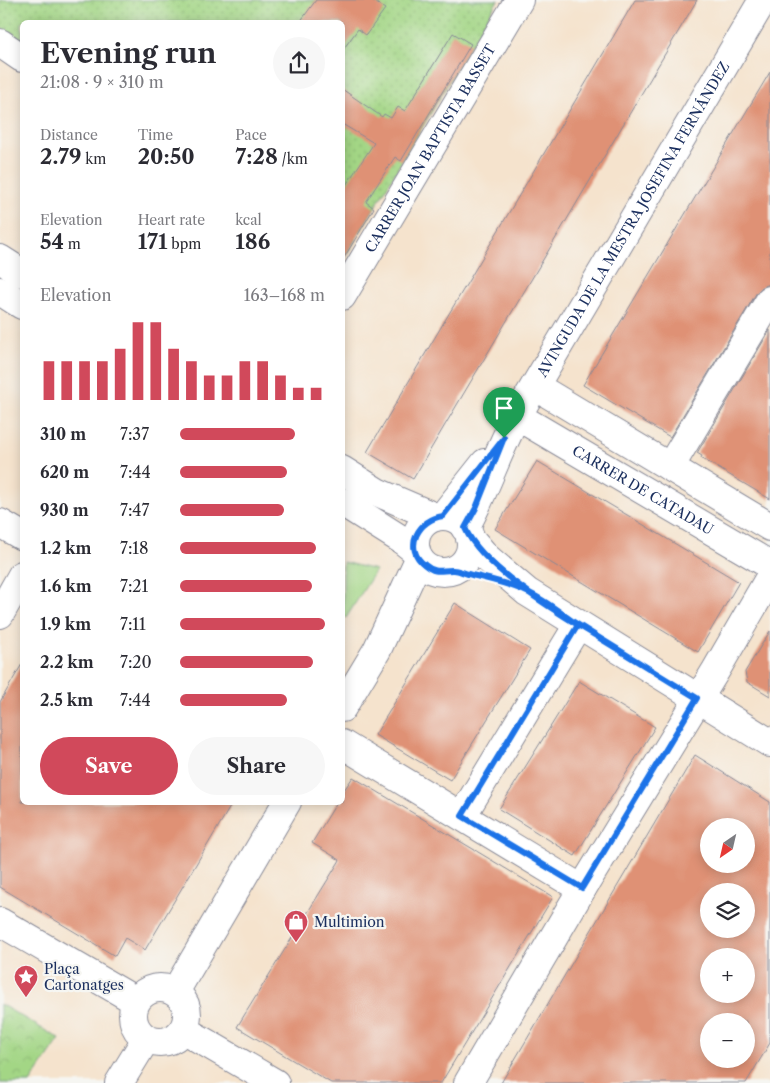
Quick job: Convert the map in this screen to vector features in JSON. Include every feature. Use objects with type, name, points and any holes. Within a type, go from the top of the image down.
[{"type":"street","name":"CARRER JOAN BAPTISTA BASSET","points":[[345,286],[519,0]]},
{"type":"street","points":[[765,0],[770,2]]},
{"type":"street","name":"AVINGUDA DE LA MESTRA JOSEFINA FERNÁNDEZ","points":[[453,525],[765,0]]},
{"type":"street","points":[[0,43],[20,57]]},
{"type":"street","points":[[0,259],[20,271]]},
{"type":"street","points":[[0,291],[20,304]]},
{"type":"street","points":[[670,468],[770,300]]},
{"type":"street","points":[[535,386],[770,527]]},
{"type":"street","name":"CARRER DE CATADAU","points":[[511,427],[770,565]]},
{"type":"street","points":[[345,472],[377,492],[453,525],[487,558],[527,592],[770,744]]},
{"type":"street","points":[[345,504],[402,540],[431,563],[527,592]]},
{"type":"street","points":[[0,523],[20,535]]},
{"type":"street","points":[[453,525],[471,546],[469,554],[460,566],[431,563],[415,542],[421,526],[453,525]]},
{"type":"street","points":[[345,703],[431,563]]},
{"type":"street","points":[[468,1083],[582,888],[770,577]]},
{"type":"street","points":[[0,614],[20,579]]},
{"type":"street","points":[[462,816],[578,625]]},
{"type":"street","points":[[345,746],[582,888]]},
{"type":"street","points":[[175,992],[285,805]]},
{"type":"street","points":[[0,922],[136,1001]]},
{"type":"street","points":[[154,988],[164,988],[175,992],[182,999],[187,1009],[188,1020],[184,1030],[177,1038],[167,1042],[156,1043],[146,1039],[138,1032],[133,1022],[133,1011],[136,1001],[144,993],[154,988]]},
{"type":"street","points":[[184,1030],[275,1083]]},
{"type":"street","points":[[120,1083],[146,1039]]},
{"type":"green space","points":[[0,0],[498,0],[345,258],[345,20],[20,20],[20,41],[0,27]]},
{"type":"green space","points":[[345,562],[376,570],[346,618]]},
{"type":"green space","points":[[0,1004],[60,1039],[30,1083],[0,1083]]},
{"type":"building","points":[[316,0],[372,0],[385,9],[366,35],[358,29],[345,47],[345,20],[301,20]]},
{"type":"building","points":[[635,0],[697,0],[413,479],[367,452]]},
{"type":"building","points":[[453,33],[471,44],[401,161],[395,157],[366,202],[374,208],[345,256],[345,186],[374,143],[345,126],[345,91],[382,117],[384,114],[391,118],[398,107],[405,111]]},
{"type":"building","points":[[770,72],[770,284],[762,287],[757,292],[670,437],[583,385]]},
{"type":"building","points":[[770,330],[770,499],[701,458],[702,456],[697,453]]},
{"type":"building","points":[[537,461],[739,582],[698,652],[495,529]]},
{"type":"building","points":[[455,603],[530,650],[450,780],[375,735]]},
{"type":"building","points":[[770,631],[770,696],[747,682],[745,672]]},
{"type":"building","points":[[20,667],[20,805],[231,805],[145,950],[125,938],[115,956],[0,887],[0,702]]},
{"type":"building","points":[[579,681],[655,727],[575,856],[499,809]]},
{"type":"building","points":[[695,755],[770,802],[770,1043],[755,1068],[746,1083],[501,1083]]},
{"type":"building","points":[[353,777],[553,897],[441,1083],[331,1083],[237,1027],[340,860],[312,843],[335,805],[345,805],[345,789]]},
{"type":"place","name":"Multimion","points":[[296,943]]},
{"type":"place","name":"Plaça Cartonatges","points":[[26,998]]},
{"type":"route","points":[[504,438],[443,516],[435,517],[421,526],[415,542],[416,551],[424,565],[431,569],[438,572],[453,570],[527,592],[578,625],[462,816],[582,888],[697,698],[527,592],[487,558],[470,538],[465,528],[476,508],[504,438]]}]
